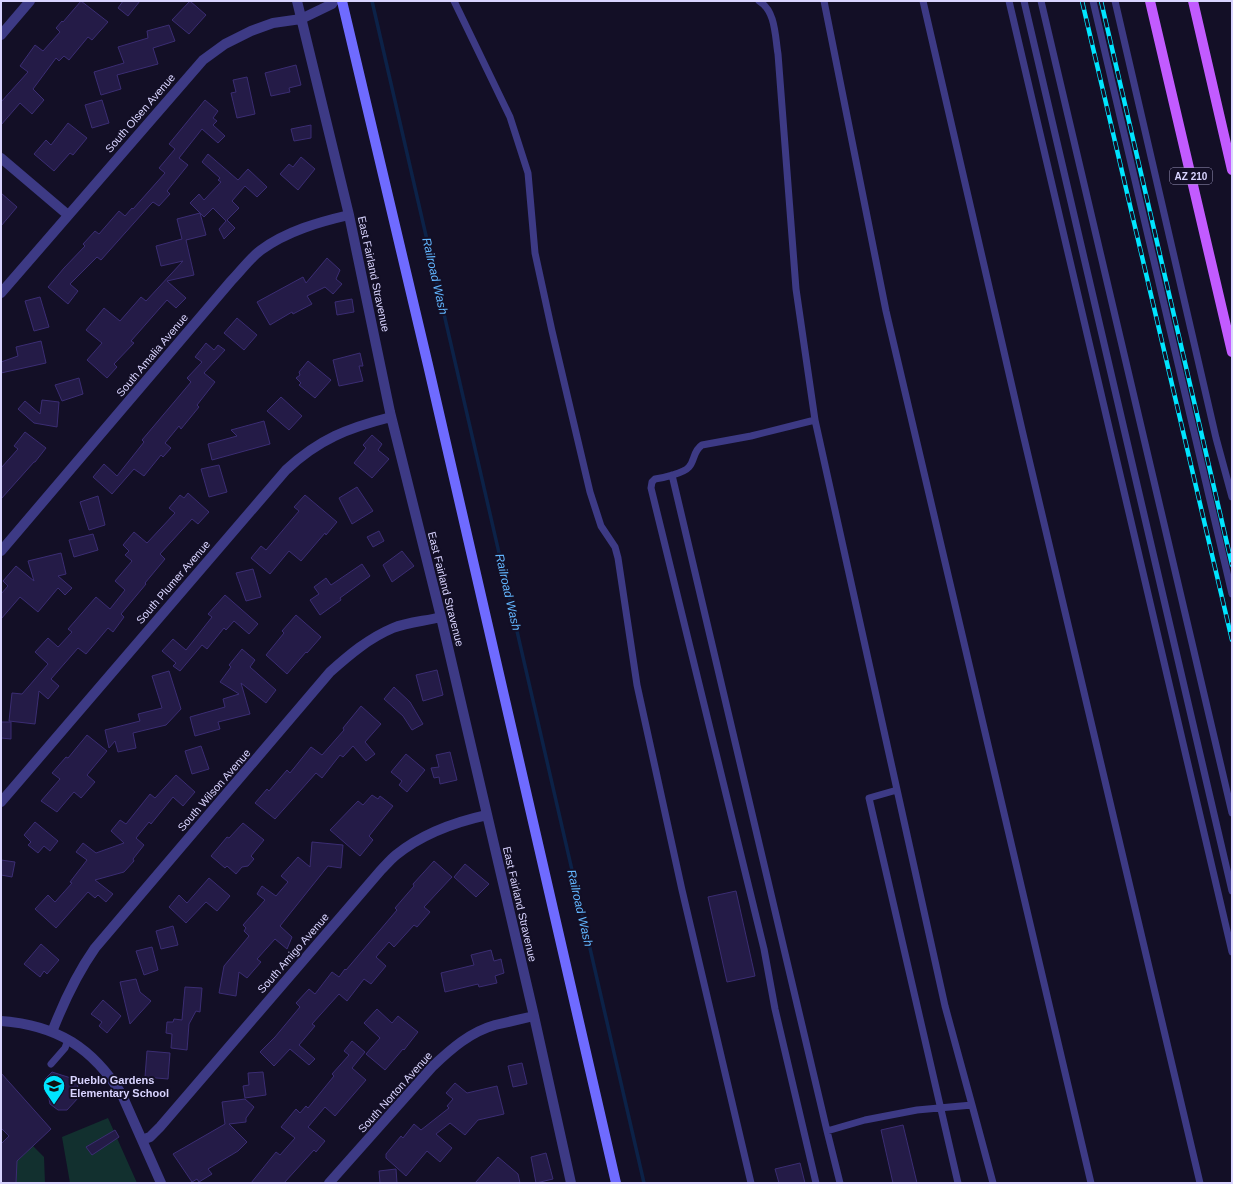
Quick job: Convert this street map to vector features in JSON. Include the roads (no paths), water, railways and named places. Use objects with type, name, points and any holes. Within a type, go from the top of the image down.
[{"type":"main road","name":"AZ 210","points":[[1150,1],[1232,352]]},
{"type":"main road","points":[[1193,1],[1232,170]]},
{"type":"street","points":[[1,35],[30,1]]},
{"type":"street","name":"East Fairland Stravenue","points":[[297,1],[349,215],[391,417],[442,617],[571,1183]]},
{"type":"street","name":"South Olsen Avenue","points":[[1,294],[203,60],[225,44],[250,31],[273,23],[301,19],[332,4],[334,1]]},
{"type":"street","points":[[342,1],[426,357],[616,1183]]},
{"type":"street","points":[[1,158],[68,215]]},
{"type":"street","name":"South Amalia Avenue","points":[[1,551],[231,281],[260,251],[291,233],[319,222],[349,215]]},
{"type":"street","name":"South Plumer Avenue","points":[[1,802],[286,470],[315,445],[332,436],[362,424],[391,417]]},
{"type":"street","name":"South Wilson Avenue","points":[[52,1032],[74,980],[95,948],[330,672],[352,652],[373,638],[394,628],[442,617]]},
{"type":"street","name":"South Amigo Avenue","points":[[142,1140],[150,1137],[160,1127],[276,991],[396,855],[421,838],[468,819],[487,815]]},
{"type":"street","name":"South Norton Avenue","points":[[329,1183],[445,1054],[475,1033],[494,1026],[534,1016]]},
{"type":"street","points":[[1,1021],[35,1026],[52,1032],[81,1048],[94,1060],[115,1084],[122,1095],[161,1183]]},
{"type":"lane","points":[[454,1],[510,117],[528,173],[535,253],[552,331],[590,492],[601,526],[615,547],[618,558],[637,685],[682,890],[751,1183]]},
{"type":"lane","points":[[759,1],[768,8],[772,18],[778,54],[796,289],[815,420],[945,1006],[993,1183]]},
{"type":"lane","points":[[824,1],[886,311],[1091,1183]]},
{"type":"lane","points":[[923,1],[1023,434],[1200,1183]]},
{"type":"lane","points":[[1009,1],[1232,952]]},
{"type":"lane","points":[[1024,1],[1232,891]]},
{"type":"lane","points":[[1041,1],[1232,813]]},
{"type":"lane","points":[[1092,1],[1232,594]]},
{"type":"lane","points":[[1115,1],[1216,438],[1232,497]]},
{"type":"lane","points":[[815,420],[751,436],[702,445],[697,448],[689,467],[685,471],[655,479],[652,482],[651,488],[764,949],[777,1017],[816,1183]]},
{"type":"lane","points":[[672,475],[840,1183]]},
{"type":"lane","points":[[897,790],[869,798],[958,1183]]},
{"type":"lane","points":[[51,1064],[65,1048],[68,1040]]},
{"type":"lane","points":[[827,1131],[865,1120],[917,1110],[972,1104]]},
{"type":"waterway","name":"Railroad Wash","points":[[372,1],[644,1183]]},
{"type":"railway","points":[[1082,1],[1232,640]]},
{"type":"railway","points":[[1101,1],[1232,565]]},
{"type":"place","name":"Pueblo Gardens Elementary School","points":[[54,1106]]}]
